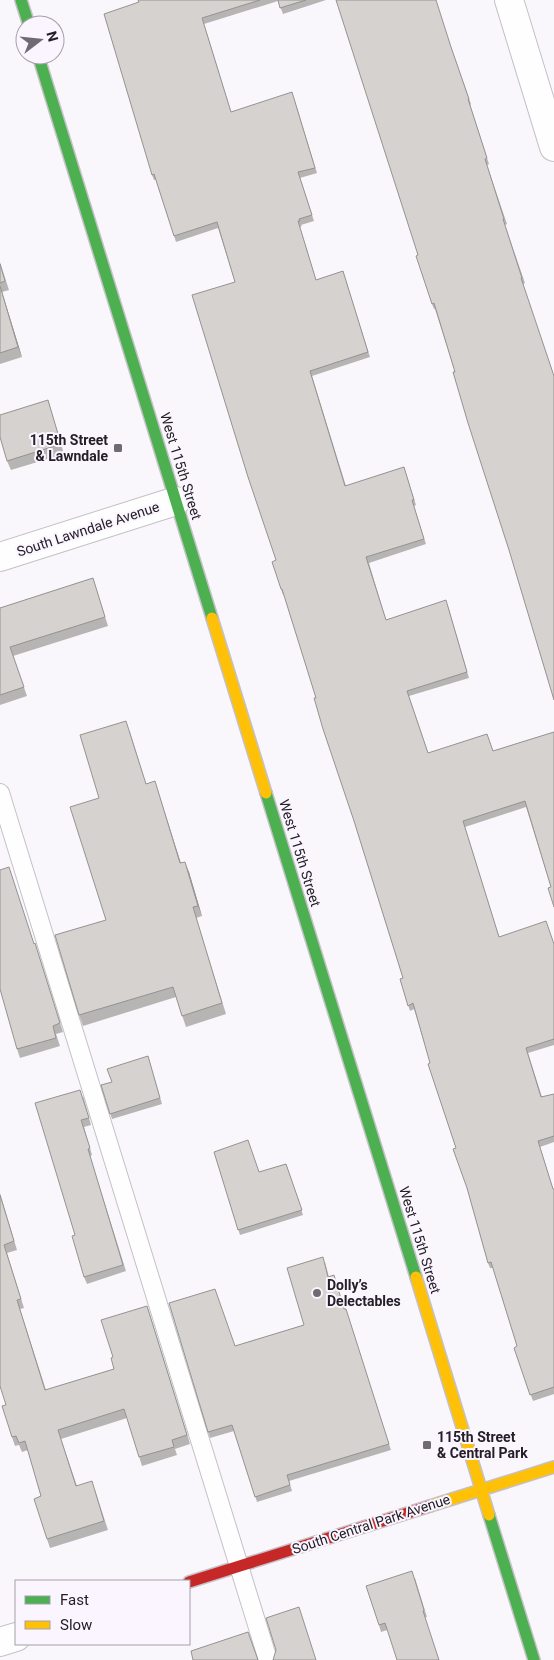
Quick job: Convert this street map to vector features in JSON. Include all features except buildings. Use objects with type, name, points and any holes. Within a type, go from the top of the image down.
[{"type":"street","points":[[21,0],[26,15]]},
{"type":"street","points":[[509,0],[554,147]]},
{"type":"street","name":"West 115th Street","points":[[41,65],[534,1660]]},
{"type":"street","name":"South Lawndale Avenue","points":[[0,557],[176,501]]},
{"type":"street","name":"South Central Park Avenue","points":[[190,1582],[554,1467]]},
{"type":"street","points":[[0,1642],[15,1636]]},
{"type":"lane","points":[[0,793],[268,1660]]},
{"type":"traffic: fast","points":[[21,0],[26,15]]},
{"type":"traffic: fast","points":[[41,65],[212,618]]},
{"type":"traffic: fast","points":[[266,793],[416,1277]]},
{"type":"traffic: fast","points":[[489,1515],[534,1660]]},
{"type":"traffic: slow","points":[[212,618],[266,793]]},
{"type":"traffic: slow","points":[[416,1277],[489,1515]]},
{"type":"traffic: slow","points":[[430,1506],[554,1467]]},
{"type":"traffic: jam","points":[[190,1582],[430,1506]]},
{"type":"place","name":"115th Street & Lawndale","points":[[118,448]]},
{"type":"place","name":"Dolly’s Delectables","points":[[317,1293]]},
{"type":"place","name":"115th Street & Central Park","points":[[427,1445]]}]
